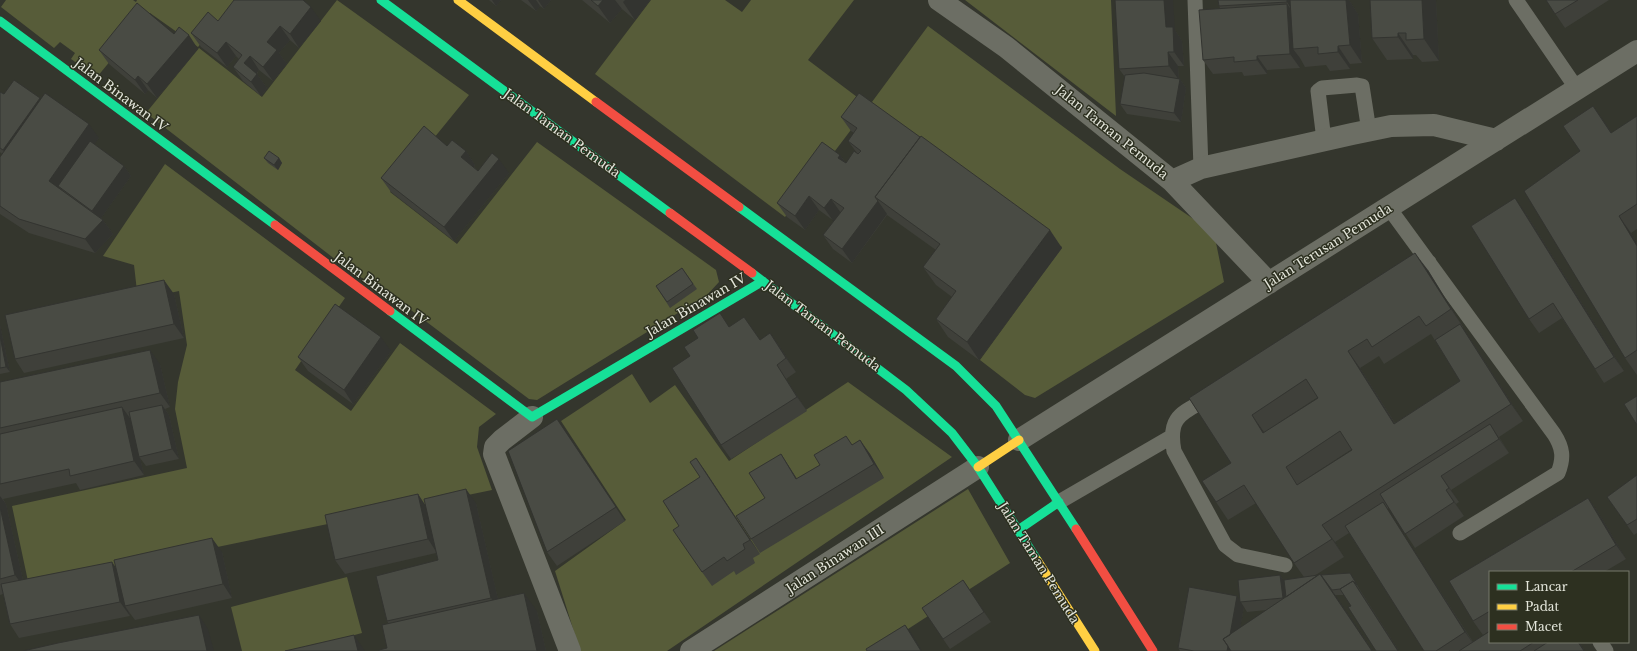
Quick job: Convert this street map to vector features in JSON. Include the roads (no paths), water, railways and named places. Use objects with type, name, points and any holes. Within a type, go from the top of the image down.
[{"type":"street","name":"Jalan Taman Pemuda","points":[[382,0],[763,281],[906,390],[952,433],[978,467],[1093,650]]},
{"type":"street","points":[[458,0],[956,366],[996,406],[1059,502],[1153,651]]},
{"type":"street","name":"Jalan Taman Pemuda","points":[[939,0],[1006,47],[1172,181],[1269,283]]},
{"type":"street","name":"Jalan Binawan IV","points":[[0,21],[532,417],[763,281]]},
{"type":"street","name":"Jalan Terusan Pemuda","points":[[1019,440],[1637,51]]},
{"type":"street","points":[[1172,181],[1200,168],[1391,126],[1434,125],[1496,140]]},
{"type":"street","points":[[532,417],[502,440],[495,447],[494,454],[570,651]]},
{"type":"street","points":[[978,467],[1019,440]]},
{"type":"street","name":"Jalan Binawan III","points":[[691,651],[978,467]]},
{"type":"street","points":[[1018,530],[1059,502]]},
{"type":"lane","points":[[1195,0],[1200,168]]},
{"type":"lane","points":[[1516,0],[1577,89]]},
{"type":"lane","points":[[1324,140],[1318,91],[1322,88],[1357,85],[1362,86],[1369,131]]},
{"type":"lane","points":[[1389,208],[1554,434],[1563,453],[1562,463],[1558,473],[1460,533]]},
{"type":"lane","points":[[1395,283],[1429,262]]},
{"type":"lane","points":[[1225,388],[1178,417],[1173,426],[1171,437],[1174,452],[1225,545],[1238,556],[1285,565]]},
{"type":"lane","points":[[1059,502],[1171,437]]}]
